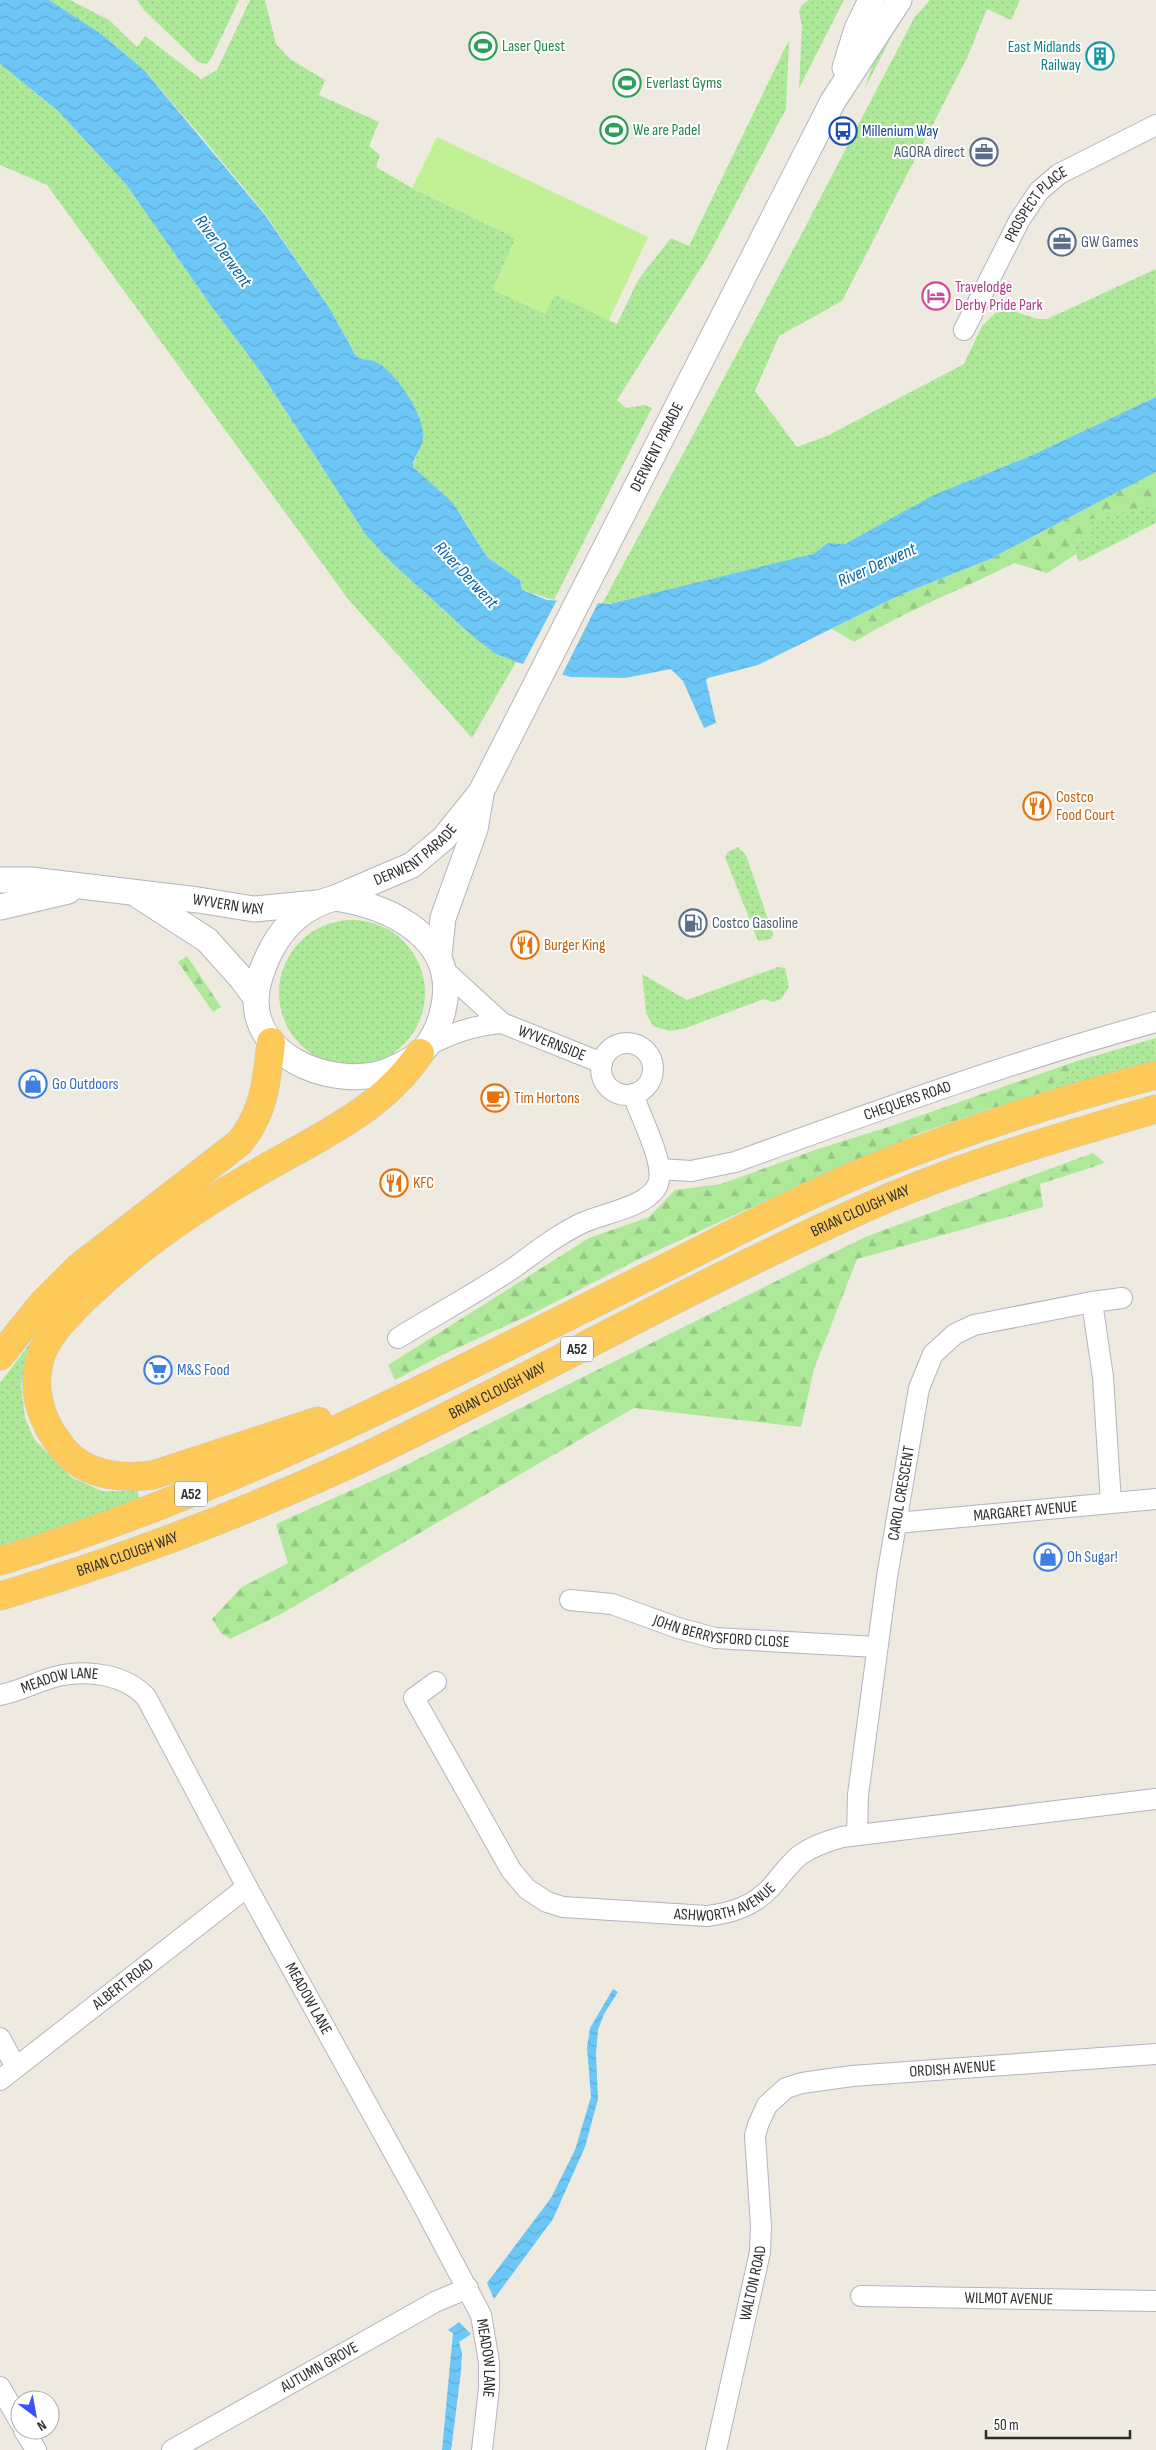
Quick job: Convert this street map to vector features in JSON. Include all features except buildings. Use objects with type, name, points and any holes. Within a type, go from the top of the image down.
[{"type":"highway","points":[[0,1356],[42,1304],[79,1267],[239,1143],[249,1131],[263,1099],[271,1042]]},
{"type":"highway","points":[[421,1387],[198,1462],[153,1475],[126,1478],[94,1471],[75,1460],[62,1449],[51,1434],[40,1406],[37,1376],[40,1360],[50,1338],[69,1314],[106,1277],[151,1240],[203,1205],[315,1142],[359,1113],[386,1093],[404,1076],[423,1050]]},
{"type":"highway","name":"BRIAN CLOUGH WAY","points":[[0,1561],[71,1540],[188,1495],[270,1460],[765,1218],[879,1166],[1079,1095],[1156,1075]]},
{"type":"highway","name":"BRIAN CLOUGH WAY","points":[[0,1596],[76,1574],[153,1547],[292,1490],[421,1429],[650,1312],[881,1201],[984,1161],[1156,1109]]},
{"type":"street","name":"DERWENT PARADE","points":[[833,101],[857,29],[871,0]]},
{"type":"street","name":"DERWENT PARADE","points":[[327,900],[412,865],[444,838],[484,787],[833,101],[899,0]]},
{"type":"street","name":"PROSPECT PLACE","points":[[964,330],[1020,221],[1039,191],[1059,174],[1156,125]]},
{"type":"street","name":"DERWENT PARADE","points":[[423,1050],[442,1016],[446,997],[442,963],[443,918],[475,829],[484,787]]},
{"type":"street","name":"WYVERN WAY","points":[[0,880],[31,880],[80,888],[198,900],[254,909],[327,900]]},
{"type":"street","name":"WYVERN WAY","points":[[0,907],[80,888]]},
{"type":"street","name":"WYVERN WAY","points":[[137,894],[207,940],[236,971],[256,998]]},
{"type":"street","points":[[423,1050],[398,1068],[374,1075],[342,1077],[312,1069],[282,1052],[271,1042],[260,1018],[256,998],[261,972],[275,943],[284,930],[298,916],[327,900],[358,902],[396,916],[424,937],[442,963]]},
{"type":"street","name":"WYVERNSIDE","points":[[442,963],[502,1023],[602,1063]]},
{"type":"street","name":"CHEQUERS ROAD","points":[[659,1169],[691,1171],[735,1162],[1015,1065],[1156,1022]]},
{"type":"street","name":"WYVERNSIDE","points":[[423,1050],[456,1032],[502,1023]]},
{"type":"street","points":[[631,1043],[643,1048],[652,1060],[653,1074],[646,1087],[633,1094],[624,1095],[608,1087],[603,1080],[602,1063],[604,1056],[616,1045],[631,1043]]},
{"type":"street","points":[[398,1338],[514,1267],[548,1242],[596,1217],[644,1201],[655,1190],[660,1176],[659,1169],[633,1094]]},
{"type":"street","name":"CAROL CRESCENT","points":[[857,1835],[858,1795],[876,1648],[920,1388],[933,1354],[955,1334],[974,1325],[1122,1298]]},
{"type":"street","points":[[1092,1302],[1103,1377],[1111,1503]]},
{"type":"street","name":"MARGARET AVENUE","points":[[896,1522],[1156,1499]]},
{"type":"street","name":"JOHN BERRYSFORD CLOSE","points":[[570,1600],[612,1604],[678,1628],[715,1638],[876,1648]]},
{"type":"street","name":"MEADOW LANE","points":[[0,1695],[21,1690],[62,1675],[82,1674],[116,1679],[142,1692],[481,2315],[489,2362],[489,2388],[482,2450]]},
{"type":"street","name":"ASHWORTH AVENUE","points":[[436,1682],[414,1698],[511,1870],[527,1889],[555,1905],[588,1910],[707,1916],[733,1912],[766,1892],[789,1866],[806,1851],[829,1841],[857,1835],[1156,1799]]},
{"type":"street","name":"ALBERT ROAD","points":[[0,2080],[247,1887]]},
{"type":"street","points":[[0,2038],[16,2067]]},
{"type":"street","name":"ORDISH AVENUE","points":[[762,2114],[779,2093],[786,2088],[802,2083],[852,2076],[1156,2054]]},
{"type":"street","name":"WALTON ROAD","points":[[716,2450],[760,2252],[761,2226],[755,2136],[762,2114]]},
{"type":"street","name":"AUTUMN GROVE","points":[[172,2450],[435,2302],[468,2288]]},
{"type":"street","name":"WILMOT AVENUE","points":[[862,2296],[1156,2301]]},
{"type":"street","points":[[0,2387],[10,2404]]},
{"type":"green space","points":[[49,0],[70,0],[109,20],[137,47],[145,36],[201,79],[217,70],[250,0],[265,0],[276,44],[290,59],[325,80],[319,95],[379,122],[369,146],[380,155],[376,167],[412,188],[516,238],[493,289],[555,294],[617,324],[638,280],[671,238],[689,246],[789,40],[786,109],[707,258],[617,400],[626,408],[645,405],[652,408],[554,600],[522,590],[520,580],[487,557],[463,518],[413,467],[418,450],[373,361],[362,360],[356,356],[330,309],[266,215],[201,136],[144,70],[100,33]]},
{"type":"green space","points":[[137,0],[239,0],[207,64],[198,62],[144,10]]},
{"type":"green space","points":[[809,0],[844,0],[799,88],[802,26],[799,11],[802,5]]},
{"type":"green space","points":[[930,0],[1020,0],[1011,20],[987,9],[967,58],[842,301],[779,336],[755,391],[797,447],[827,436],[964,364],[982,326],[995,313],[1011,310],[1037,319],[1047,319],[1156,269],[1156,397],[1028,457],[988,473],[845,544],[828,543],[813,554],[797,559],[623,602],[602,604],[801,235],[914,18]]},
{"type":"green space","points":[[895,25],[897,26],[865,88],[874,60]]},
{"type":"green space","points":[[0,64],[57,110],[125,183],[212,307],[258,368],[366,535],[391,562],[477,640],[496,654],[516,662],[472,738],[348,599],[47,185],[0,165]]},
{"type":"green space","points":[[437,137],[648,237],[609,320],[555,295],[545,314],[493,290],[516,238],[412,188]]},
{"type":"green space","points":[[1156,472],[1156,505],[1087,520],[1090,537],[1072,542],[1076,554],[1047,573],[1014,563],[913,610],[854,642],[832,629],[902,594],[988,560]]},
{"type":"green space","points":[[1156,505],[1156,523],[1079,562],[1072,542],[1090,537],[1087,520]]},
{"type":"green space","points":[[738,847],[746,855],[773,934],[771,939],[758,941],[725,857],[728,852]]},
{"type":"green space","points":[[352,920],[366,921],[380,926],[393,932],[404,941],[413,952],[419,965],[424,979],[424,1007],[419,1021],[413,1034],[404,1045],[393,1054],[380,1060],[366,1065],[352,1066],[338,1065],[324,1060],[311,1054],[300,1045],[291,1034],[285,1021],[280,1007],[279,993],[280,979],[285,965],[291,952],[300,941],[311,932],[324,926],[338,921]]},
{"type":"green space","points":[[187,956],[221,1007],[213,1012],[178,962]]},
{"type":"green space","points":[[778,967],[785,968],[789,987],[781,999],[773,1002],[764,999],[683,1029],[669,1031],[653,1026],[646,1013],[642,974],[687,1000]]},
{"type":"green space","points":[[1156,1038],[1156,1061],[1070,1084],[1049,1092],[1054,1083],[1070,1075],[1074,1062]]},
{"type":"green space","points":[[1074,1062],[1070,1075],[1054,1083],[1049,1092],[989,1109],[920,1133],[815,1178],[637,1260],[532,1314],[446,1353],[395,1380],[388,1365],[589,1238],[649,1217],[675,1190],[721,1184]]},
{"type":"green space","points":[[1093,1153],[1105,1163],[1040,1184],[1043,1207],[857,1259],[814,1369],[801,1427],[634,1408],[281,1614],[230,1639],[221,1633],[212,1619],[242,1587],[288,1563],[276,1524],[394,1471],[865,1237]]},
{"type":"green space","points":[[31,1342],[21,1384],[25,1418],[34,1439],[71,1477],[102,1491],[138,1491],[139,1500],[0,1548],[0,1383]]},
{"type":"water","name":"River Derwent","points":[[0,0],[49,0],[100,33],[144,70],[265,215],[330,309],[356,356],[374,361],[382,366],[406,393],[418,415],[423,434],[422,443],[413,467],[453,503],[487,557],[520,580],[522,590],[547,600],[610,604],[813,554],[828,543],[845,544],[934,495],[1028,457],[1156,397],[1156,472],[988,560],[902,594],[758,665],[708,678],[706,680],[716,723],[704,728],[683,681],[671,669],[625,678],[571,677],[516,662],[496,654],[477,640],[391,562],[366,535],[258,368],[212,307],[125,183],[57,110],[0,64]]},
{"type":"water","points":[[613,1989],[618,1992],[604,2014],[598,2030],[596,2054],[598,2099],[585,2147],[553,2219],[494,2299],[487,2283],[551,2198],[575,2150],[591,2097],[587,2047],[590,2028]]},
{"type":"water","points":[[459,2322],[471,2334],[459,2342],[462,2353],[461,2371],[451,2450],[442,2450],[453,2333],[448,2330]]},
{"type":"pier","points":[[558,598],[599,601],[561,677],[522,666]]},
{"type":"place","name":"Laser Quest","points":[[483,46]]},
{"type":"place","name":"East Midlands Railway","points":[[1100,56]]},
{"type":"place","name":"Everlast Gyms","points":[[627,83]]},
{"type":"place","name":"We are Padel","points":[[614,130]]},
{"type":"place","name":"Millenium Way","points":[[843,131]]},
{"type":"place","name":"AGORA direct","points":[[984,152]]},
{"type":"place","name":"GW Games","points":[[1062,242]]},
{"type":"place","name":"Travelodge Derby Pride Park","points":[[936,296]]},
{"type":"place","name":"Costco Food Court","points":[[1037,806]]},
{"type":"place","name":"Costco Gasoline","points":[[693,923]]},
{"type":"place","name":"Burger King","points":[[525,945]]},
{"type":"place","name":"Go Outdoors","points":[[33,1084]]},
{"type":"place","name":"Tim Hortons","points":[[495,1098]]},
{"type":"place","name":"KFC","points":[[394,1183]]},
{"type":"place","name":"M&S Food","points":[[158,1370]]},
{"type":"place","name":"Oh Sugar!","points":[[1048,1557]]}]
